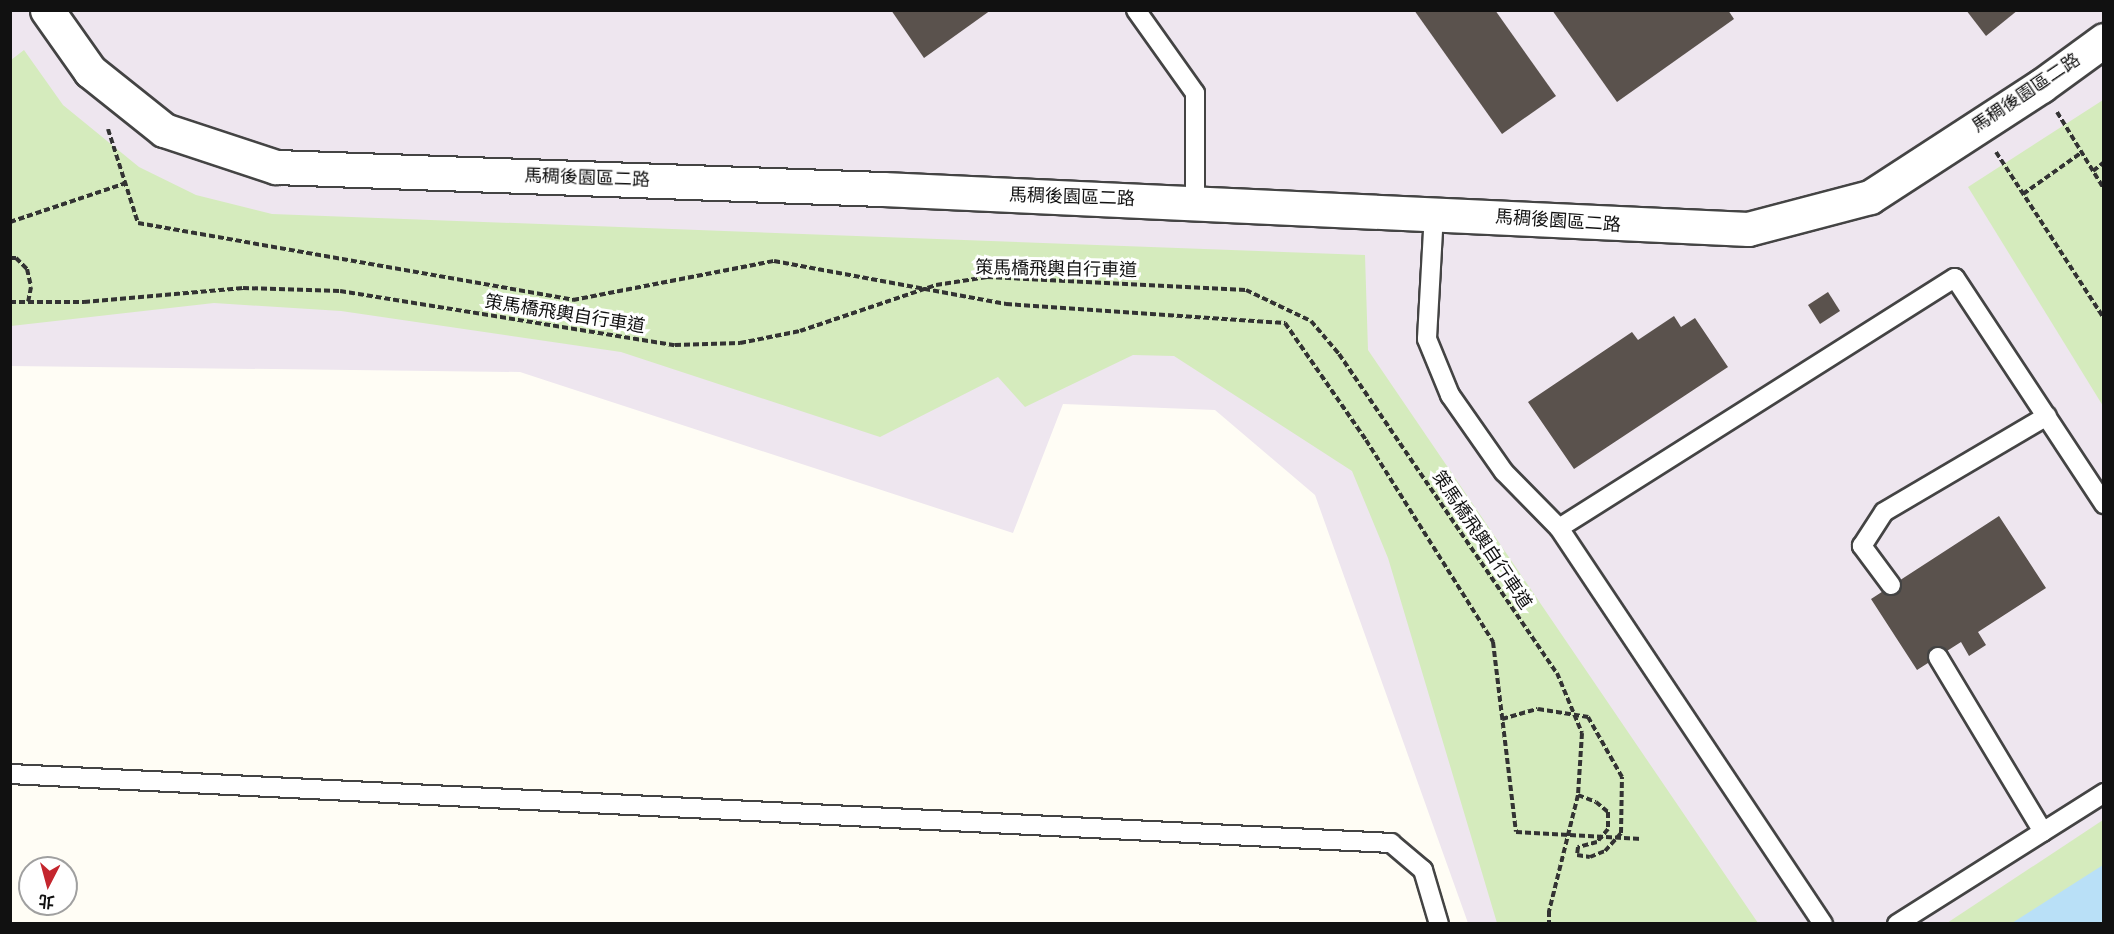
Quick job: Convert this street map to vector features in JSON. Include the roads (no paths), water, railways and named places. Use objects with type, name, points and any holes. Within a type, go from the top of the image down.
[{"type":"street","name":"馬稠後園區二路","points":[[47,10],[90,71],[164,130],[276,167],[1195,202],[1434,213],[1636,226],[1748,229],[1870,197],[2041,86],[2103,40]]},
{"type":"lane","points":[[1136,10],[1195,93],[1195,202]]},
{"type":"lane","points":[[1434,213],[1428,339],[1450,395],[1497,463],[1559,528],[1823,924]]},
{"type":"lane","points":[[1559,528],[1955,278],[2103,504]]},
{"type":"lane","points":[[1891,585],[1862,546],[1884,512],[2047,416]]},
{"type":"lane","points":[[1938,657],[2043,832]]},
{"type":"lane","points":[[10,774],[1391,843],[1423,870],[1439,924]]},
{"type":"lane","points":[[1898,924],[2103,793]]},
{"type":"water","points":[[2103,865],[2103,923],[2012,923]]}]
